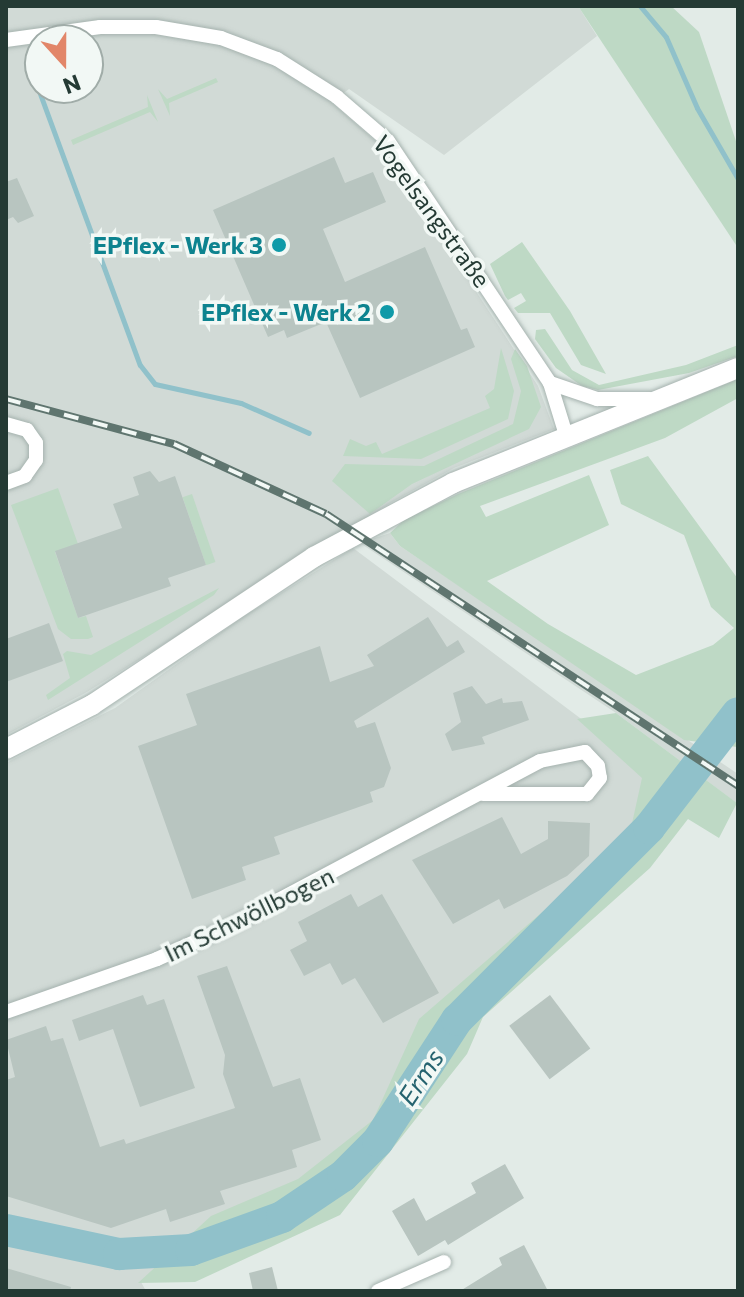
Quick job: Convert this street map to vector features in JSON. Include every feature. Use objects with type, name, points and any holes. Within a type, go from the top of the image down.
[{"type":"street","name":"Vogelsangstraße","points":[[6,40],[100,27],[156,27],[221,38],[277,59],[337,97],[388,141],[550,383],[566,435]]},
{"type":"street","points":[[6,749],[92,705],[342,541],[453,483],[738,368]]},
{"type":"street","points":[[550,383],[597,399],[659,398]]},
{"type":"street","points":[[6,424],[27,430],[36,443],[36,460],[25,476],[6,483]]},
{"type":"street","name":"Im Schwöllbogen","points":[[6,1012],[157,959],[228,927],[483,794],[519,771],[561,754],[585,752],[598,766],[600,778],[587,794],[483,794]]},
{"type":"street","points":[[378,1291],[444,1262]]},
{"type":"shaded area","points":[[6,6],[578,6],[597,36],[444,155],[349,89],[331,102],[380,145],[538,386],[554,429],[454,468],[392,502],[87,692],[6,735]]},
{"type":"shaded area","points":[[390,533],[400,546],[738,774],[738,804],[616,713],[360,543]]},
{"type":"shaded area","points":[[353,548],[588,724],[645,778],[633,837],[377,1119],[301,1178],[141,1282],[146,1291],[6,1291],[6,763],[115,708],[241,618]]},
{"type":"green space","points":[[578,6],[671,6],[699,32],[738,147],[738,248]]},
{"type":"green space","points":[[216,78],[218,82],[169,103],[170,116],[158,89],[167,99]]},
{"type":"green space","points":[[147,95],[158,122],[150,112],[73,145],[71,140],[148,107]]},
{"type":"green space","points":[[522,242],[570,311],[606,374],[581,365],[550,313],[518,313],[514,308],[526,301],[521,293],[508,300],[505,296],[490,264]]},
{"type":"green space","points":[[545,329],[572,370],[599,385],[686,365],[738,345],[738,356],[689,373],[598,390],[582,386],[556,368],[535,339],[536,330]]},
{"type":"green space","points":[[501,348],[514,391],[508,419],[421,459],[343,456],[350,439],[366,446],[376,442],[382,454],[490,408],[485,396],[494,389]]},
{"type":"green space","points":[[515,349],[527,366],[541,407],[529,429],[412,484],[370,514],[332,481],[345,464],[424,466],[513,424],[521,391],[511,359]]},
{"type":"green space","points":[[738,379],[738,398],[665,438],[480,506],[486,517],[589,475],[609,525],[487,581],[548,624],[636,675],[713,645],[734,628],[711,607],[684,535],[621,504],[610,470],[648,456],[738,579],[737,747],[684,740],[400,546],[390,533],[404,520],[458,494]]},
{"type":"green space","points":[[58,488],[78,544],[55,552],[78,618],[86,616],[93,637],[88,639],[71,639],[58,629],[11,505]]},
{"type":"green space","points":[[192,494],[215,562],[206,565],[183,497]]},
{"type":"green space","points":[[219,588],[214,595],[48,700],[46,695],[70,678],[63,654],[67,651],[91,655]]},
{"type":"green space","points":[[616,713],[737,803],[719,838],[688,819],[650,868],[483,1017],[467,1054],[340,1215],[195,1282],[138,1283],[211,1216],[298,1179],[373,1120],[419,1019],[629,837],[642,778],[577,719]]},
{"type":"building","points":[[334,157],[345,183],[373,172],[386,202],[323,229],[345,282],[425,247],[461,330],[467,328],[475,347],[360,398],[326,322],[287,338],[284,330],[268,337],[213,210]]},
{"type":"building","points":[[17,178],[34,216],[18,223],[13,217],[6,220],[6,182]]},
{"type":"building","points":[[150,471],[159,482],[175,476],[206,565],[168,578],[171,586],[78,618],[55,551],[122,528],[113,504],[139,495],[133,477]]},
{"type":"building","points":[[428,617],[447,647],[458,640],[465,652],[354,721],[357,728],[375,722],[391,768],[384,787],[370,792],[373,802],[274,837],[280,854],[242,867],[246,880],[192,899],[138,746],[197,725],[186,694],[320,646],[330,682],[374,666],[367,655]]},
{"type":"building","points":[[49,623],[63,661],[6,682],[6,639]]},
{"type":"building","points":[[472,686],[486,704],[502,698],[503,703],[522,701],[529,720],[482,737],[485,744],[452,751],[445,734],[461,722],[453,693]]},
{"type":"building","points":[[502,817],[521,854],[548,839],[548,821],[590,823],[589,856],[567,876],[504,909],[499,899],[453,924],[412,860]]},
{"type":"building","points":[[351,894],[358,907],[382,894],[439,993],[383,1023],[355,978],[342,985],[330,963],[304,976],[290,950],[307,941],[298,922]]},
{"type":"building","points":[[227,966],[273,1087],[300,1078],[321,1140],[292,1150],[297,1167],[220,1191],[225,1204],[170,1222],[166,1209],[111,1228],[6,1196],[6,1080],[15,1077],[6,1040],[46,1026],[51,1041],[63,1038],[100,1147],[124,1139],[126,1144],[235,1108],[223,1074],[225,1055],[197,976]]},
{"type":"building","points":[[143,995],[147,1005],[164,999],[195,1088],[140,1107],[113,1029],[79,1041],[72,1020]]},
{"type":"building","points":[[550,995],[590,1049],[550,1079],[509,1026]]},
{"type":"building","points":[[505,1164],[524,1198],[448,1245],[445,1240],[418,1256],[392,1211],[414,1198],[426,1221],[476,1193],[471,1183]]},
{"type":"building","points":[[524,1245],[548,1291],[460,1291],[502,1265],[499,1258]]},
{"type":"building","points":[[272,1267],[278,1291],[253,1291],[249,1273]]},
{"type":"building","points":[[6,1268],[71,1287],[70,1291],[6,1291]]},
{"type":"waterway","points":[[640,6],[666,37],[697,108],[738,179]]},
{"type":"waterway","points":[[44,104],[140,365],[155,384],[241,403],[309,433]]},
{"type":"waterway","name":"Erms","points":[[6,1230],[119,1254],[191,1250],[282,1217],[343,1176],[378,1141],[457,1020],[649,828],[738,713]]},
{"type":"railway","points":[[6,399],[174,444],[326,514],[738,786]]},
{"type":"place","name":"EPflex - Werk 3","points":[[279,245]]},
{"type":"place","name":"EPflex - Werk 2","points":[[387,312]]}]
